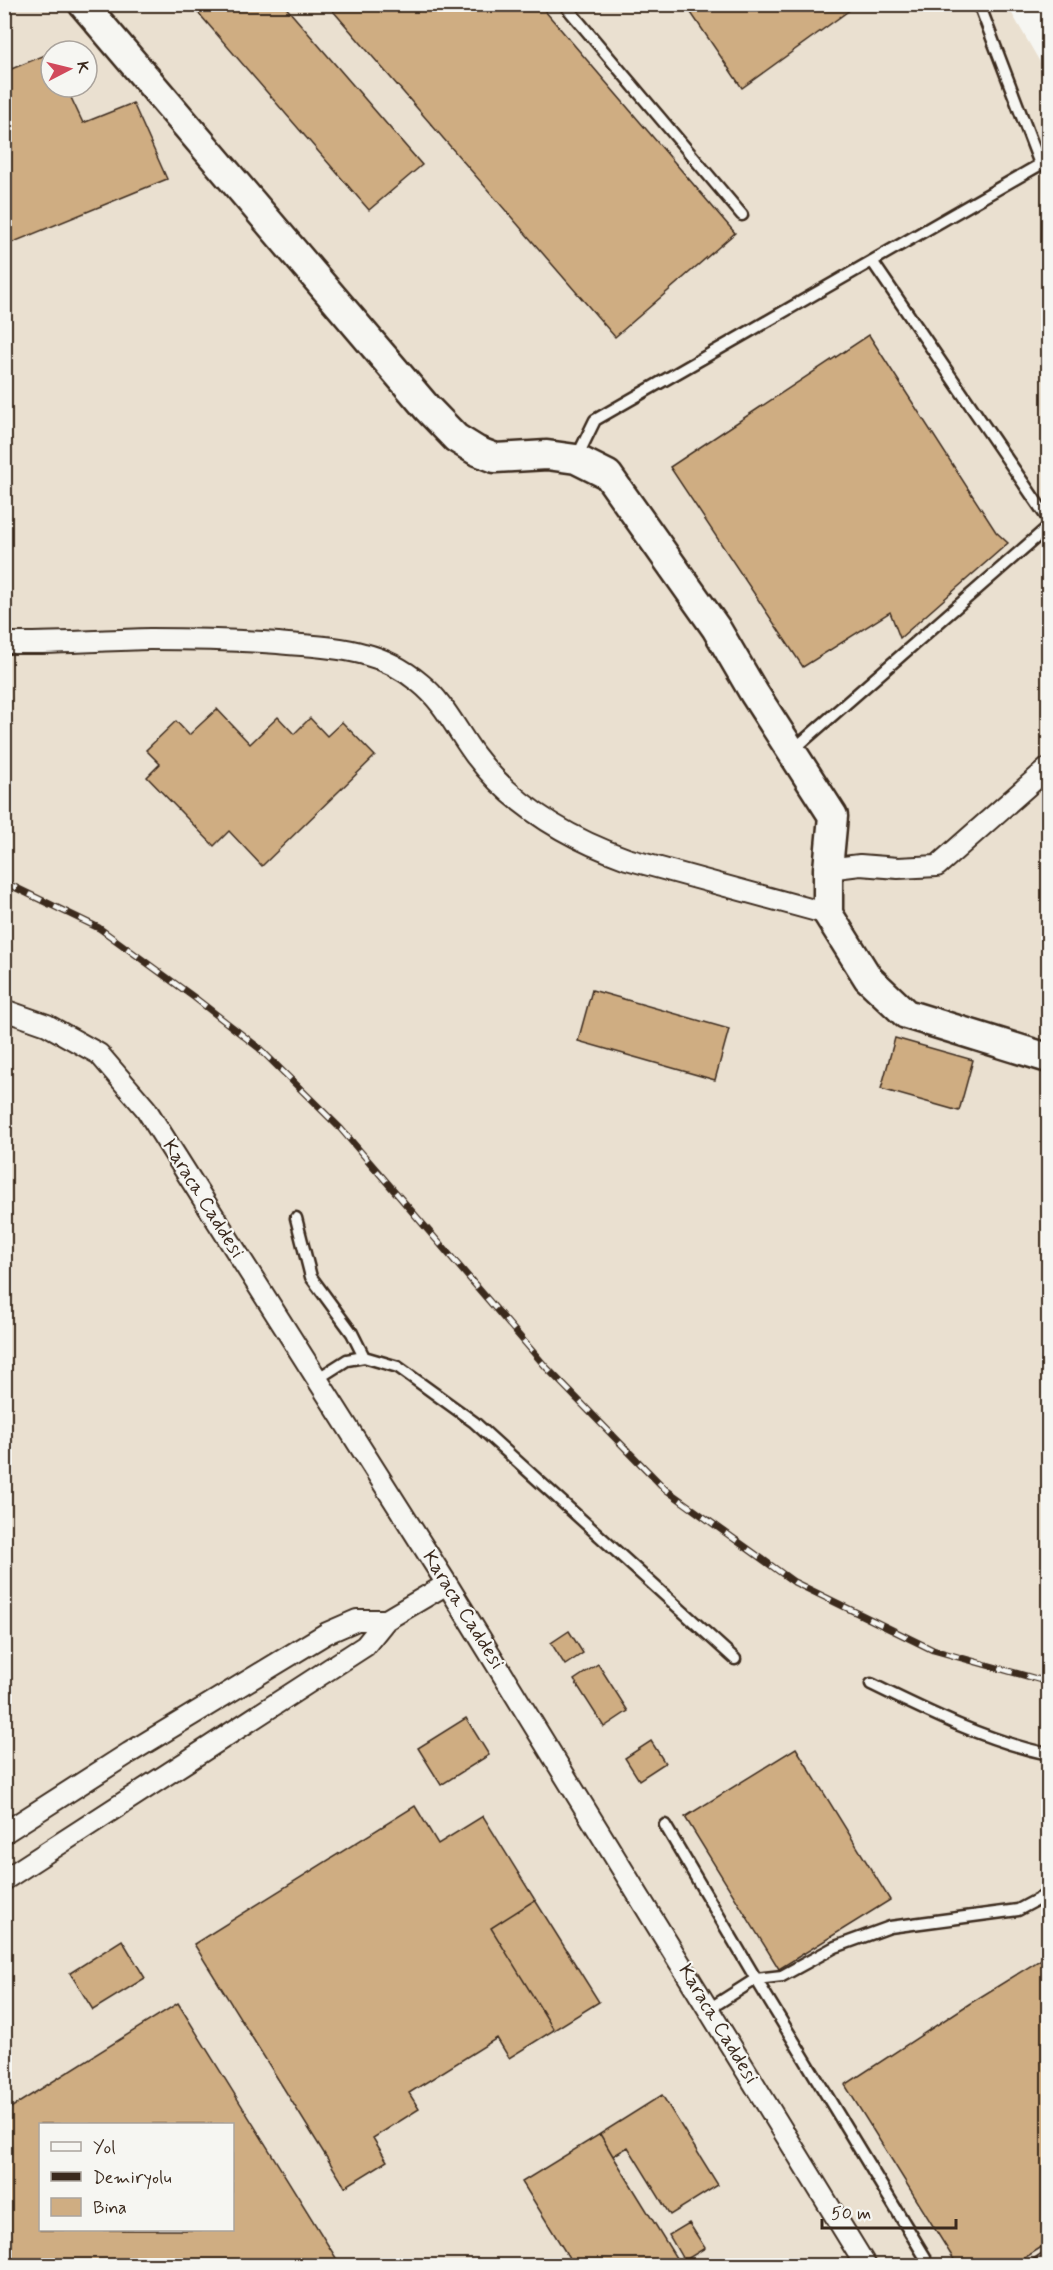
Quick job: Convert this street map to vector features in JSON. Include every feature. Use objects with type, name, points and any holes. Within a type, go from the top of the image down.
[{"type":"street","points":[[83,4],[427,408],[456,438],[477,451],[495,458],[547,455],[576,459],[608,475],[716,628],[832,816],[828,869],[828,914],[868,978],[906,1014],[1048,1058]]},
{"type":"street","points":[[4,643],[202,639],[300,645],[364,654],[393,665],[422,684],[435,698],[476,757],[494,777],[513,795],[555,826],[594,846],[627,859],[828,914]]},
{"type":"street","points":[[828,869],[860,865],[898,868],[937,866],[1048,768]]},
{"type":"street","name":"Karaca Caddesi","points":[[4,1010],[47,1025],[99,1054],[146,1109],[447,1584],[866,2265]]},
{"type":"street","points":[[4,1880],[365,1646],[386,1620],[447,1584]]},
{"type":"street","points":[[4,1833],[129,1753],[327,1633],[357,1620],[386,1620]]},
{"type":"lane","points":[[564,4],[742,215]]},
{"type":"lane","points":[[576,459],[595,420],[1044,162],[979,4]]},
{"type":"lane","points":[[872,261],[1048,519]]},
{"type":"lane","points":[[791,751],[1048,527]]},
{"type":"lane","points":[[296,1218],[311,1277],[352,1333],[364,1357]]},
{"type":"lane","points":[[317,1379],[347,1360],[364,1357],[398,1367],[474,1422],[735,1659]]},
{"type":"lane","points":[[872,1684],[915,1706],[1017,1748],[1048,1754]]},
{"type":"lane","points":[[665,1825],[925,2257]]},
{"type":"lane","points":[[709,2009],[756,1979],[782,1976],[835,1947],[890,1927],[1018,1910],[1048,1894]]},
{"type":"lane","points":[[1035,2265],[1048,2257]]},
{"type":"shaded area","points":[[5,5],[1007,5],[1048,76],[1048,2265],[5,2266]]},
{"type":"building","points":[[199,4],[283,4],[422,165],[369,210],[195,9]]},
{"type":"building","points":[[327,4],[539,4],[735,233],[615,337]]},
{"type":"building","points":[[685,4],[858,4],[742,88]]},
{"type":"building","points":[[39,58],[39,99],[72,99],[83,123],[133,103],[167,179],[4,246],[4,72]]},
{"type":"building","points":[[869,335],[996,532],[1008,543],[900,638],[890,612],[803,667],[670,467]]},
{"type":"building","points":[[217,709],[250,744],[278,717],[294,734],[310,718],[327,736],[342,722],[375,756],[262,866],[229,831],[214,846],[147,777],[160,764],[146,750],[176,721],[189,735]]},
{"type":"building","points":[[592,990],[729,1029],[715,1080],[578,1041]]},
{"type":"building","points":[[895,1038],[973,1060],[959,1111],[881,1089]]},
{"type":"building","points":[[569,1631],[583,1653],[565,1665],[551,1643]]},
{"type":"building","points":[[598,1664],[628,1711],[604,1727],[574,1680]]},
{"type":"building","points":[[466,1718],[489,1755],[441,1785],[418,1748]]},
{"type":"building","points":[[651,1741],[665,1763],[639,1780],[625,1758]]},
{"type":"building","points":[[796,1748],[890,1900],[779,1969],[685,1817]]},
{"type":"building","points":[[415,1806],[438,1844],[483,1816],[535,1900],[491,1928],[554,2030],[509,2058],[497,2038],[409,2093],[419,2109],[373,2138],[387,2161],[345,2187],[194,1944]]},
{"type":"building","points":[[535,1900],[599,2002],[554,2030],[491,1928]]},
{"type":"building","points":[[122,1940],[145,1978],[93,2010],[70,1973]]},
{"type":"building","points":[[1048,1955],[1048,2243],[1012,2266],[958,2266],[845,2085]]},
{"type":"building","points":[[178,2003],[341,2266],[4,2266],[4,2112]]},
{"type":"building","points":[[662,2095],[718,2185],[670,2215],[628,2147],[613,2156],[600,2134]]},
{"type":"building","points":[[600,2134],[681,2266],[574,2266],[522,2182]]},
{"type":"building","points":[[689,2223],[705,2248],[684,2261],[669,2235]]},
{"type":"railway","points":[[4,882],[99,928],[259,1048],[341,1129],[546,1367],[665,1489],[794,1582],[933,1650],[1048,1682]]}]
